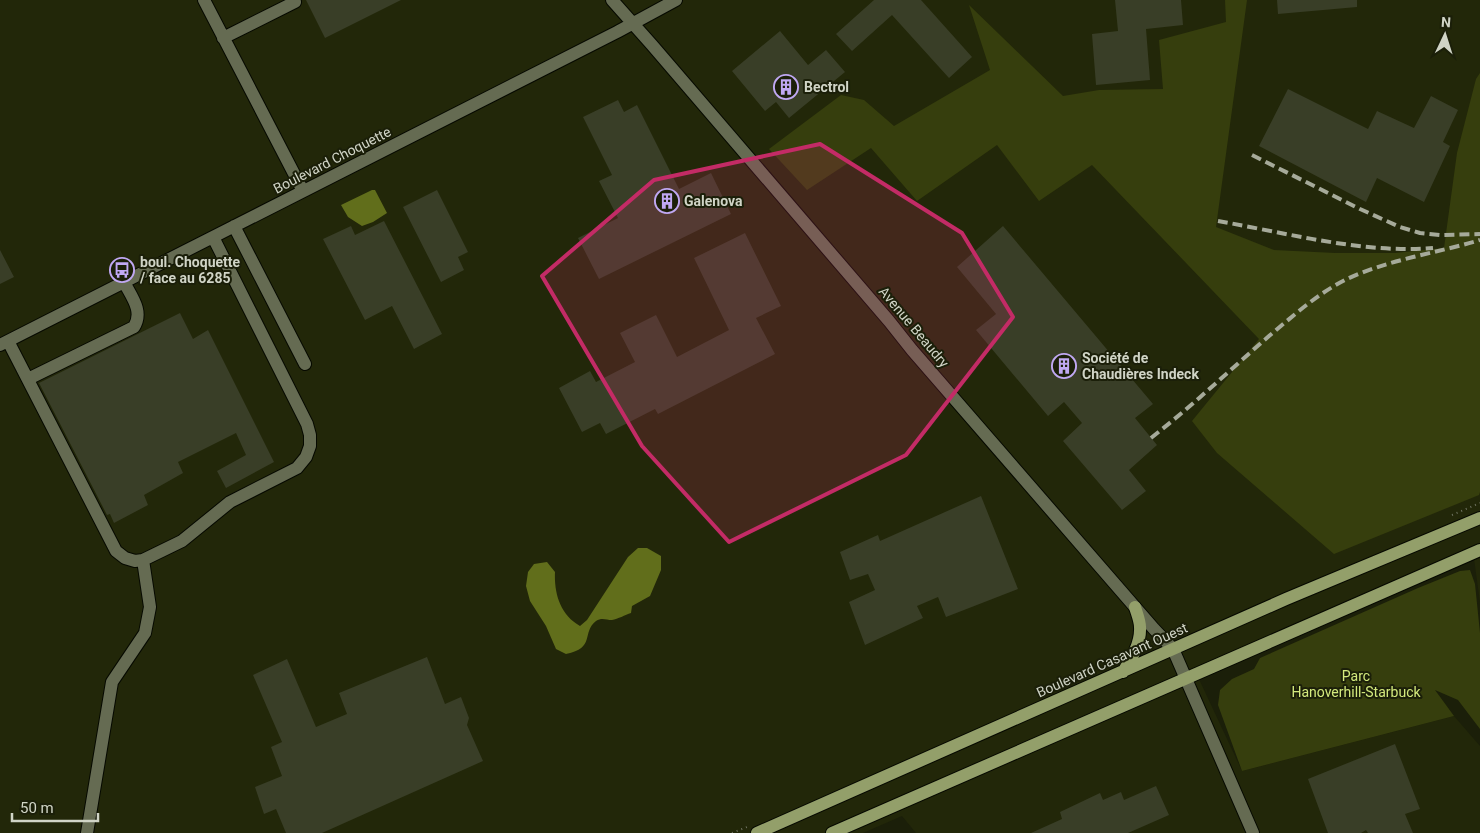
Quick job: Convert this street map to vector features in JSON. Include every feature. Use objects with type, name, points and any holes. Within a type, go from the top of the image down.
[{"type":"main road","name":"Boulevard Casavant Ouest","points":[[757,833],[782,828],[1173,649],[1286,599],[1480,518]]},
{"type":"main road","points":[[832,833],[1480,550]]},
{"type":"main road","points":[[1123,672],[1135,652],[1138,639],[1140,628],[1135,608]]},
{"type":"street","points":[[204,0],[303,191]]},
{"type":"street","name":"Avenue Beaudry","points":[[612,0],[1135,608],[1173,649],[1253,833]]},
{"type":"street","name":"Boulevard Choquette","points":[[4,343],[676,0]]},
{"type":"street","points":[[223,38],[295,2]]},
{"type":"street","points":[[234,226],[305,364]]},
{"type":"street","points":[[4,343],[28,379],[116,550],[125,558],[135,561],[143,560],[182,541],[230,502],[297,468],[306,457],[310,446],[307,424],[212,237]]},
{"type":"street","points":[[28,379],[134,327],[137,322],[138,313],[124,282]]},
{"type":"street","points":[[87,833],[112,682],[145,634],[150,607],[143,560]]},
{"type":"highlighted area","points":[[820,144],[962,233],[1013,317],[906,455],[729,542],[642,446],[542,276],[654,180]]},
{"type":"shaded area","points":[[0,0],[1480,0],[1480,602],[1474,559],[1198,677],[1242,771],[1454,716],[1480,746],[1480,833],[916,833],[902,816],[863,833],[0,833]]},
{"type":"shaded area","points":[[375,190],[387,213],[373,222],[362,226],[348,217],[341,205]]},
{"type":"shaded area","points":[[638,548],[647,548],[661,556],[661,570],[650,596],[632,606],[631,613],[612,620],[602,619],[596,621],[589,630],[587,640],[581,648],[566,654],[556,649],[546,626],[530,601],[526,586],[528,572],[534,564],[547,562],[555,572],[557,595],[563,610],[580,626],[587,620],[628,557]]},
{"type":"green space","points":[[1225,0],[1247,0],[1216,227],[1274,250],[1395,253],[1444,248],[1457,153],[1476,79],[1480,73],[1480,492],[1479,495],[1334,554],[1217,453],[1192,421],[1259,339],[1092,165],[1039,201],[997,145],[917,201],[871,148],[807,190],[769,149],[841,95],[864,100],[894,126],[990,70],[969,5],[1063,96],[1099,90],[1163,89],[1159,40],[1226,22]]},
{"type":"green space","name":"Parc Hanoverhill-Starbuck","points":[[1470,570],[1475,584],[1480,633],[1480,729],[1458,700],[1435,690],[1454,716],[1242,771],[1218,705],[1220,690],[1232,679],[1254,669],[1260,658],[1418,588],[1460,571]]},
{"type":"building","points":[[306,0],[401,0],[325,38]]},
{"type":"building","points":[[874,0],[921,0],[972,57],[949,78],[892,15],[852,51],[836,34]]},
{"type":"building","points":[[1115,0],[1181,0],[1183,25],[1146,29],[1150,80],[1096,85],[1092,34],[1118,31]]},
{"type":"building","points":[[1277,0],[1357,0],[1357,7],[1278,14]]},
{"type":"building","name":"Bectrol","points":[[780,31],[808,65],[826,50],[845,72],[789,118],[776,102],[765,111],[732,71]]},
{"type":"building","points":[[1288,89],[1368,129],[1377,111],[1414,128],[1431,96],[1458,110],[1443,142],[1450,146],[1424,202],[1377,178],[1366,202],[1259,146]]},
{"type":"building","name":"Galenova","points":[[618,100],[624,112],[637,105],[679,189],[711,173],[731,214],[599,279],[578,238],[618,218],[599,181],[612,175],[583,117]]},
{"type":"building","points":[[437,190],[468,252],[458,257],[464,270],[441,282],[403,207]]},
{"type":"building","points":[[384,221],[442,334],[414,349],[392,306],[365,320],[323,239],[351,226],[355,235]]},
{"type":"building","name":"Société de Chaudières Indeck","points":[[1003,226],[1153,404],[1135,418],[1157,445],[1129,470],[1146,491],[1122,510],[1063,441],[1082,423],[1064,402],[1048,416],[976,330],[996,314],[957,267]]},
{"type":"building","points":[[745,233],[781,306],[756,318],[775,354],[658,414],[655,409],[606,434],[600,423],[582,432],[559,388],[590,371],[596,382],[635,362],[620,333],[656,315],[677,357],[729,330],[694,258]]},
{"type":"building","points":[[0,250],[14,277],[0,284]]},
{"type":"building","points":[[180,313],[193,339],[208,330],[274,462],[226,488],[217,471],[246,455],[236,433],[178,462],[183,473],[144,495],[148,505],[114,523],[110,514],[107,515],[39,383]]},
{"type":"building","points":[[981,496],[1018,589],[946,617],[938,597],[917,606],[923,618],[865,645],[849,602],[875,590],[868,574],[850,580],[840,552],[878,535],[880,541]]},
{"type":"building","points":[[427,657],[445,704],[461,697],[469,718],[467,725],[483,761],[322,833],[286,833],[276,809],[264,814],[255,787],[282,776],[271,747],[282,742],[253,675],[287,659],[316,727],[347,714],[339,693]]},
{"type":"building","points":[[1395,744],[1420,809],[1405,814],[1413,833],[1368,833],[1366,830],[1361,833],[1328,833],[1308,779]]},
{"type":"building","points":[[1156,786],[1169,815],[1128,833],[1031,833],[1062,819],[1060,812],[1100,793],[1103,800],[1121,792],[1124,800]]},
{"type":"railway","points":[[1252,155],[1400,227],[1420,233],[1440,235],[1480,234]]},
{"type":"railway","points":[[1218,221],[1353,245],[1380,248],[1433,248]]},
{"type":"railway","points":[[1151,438],[1296,313],[1335,286],[1377,267],[1480,240]]},
{"type":"place","name":"Bectrol","points":[[786,87]]},
{"type":"place","name":"Galenova","points":[[667,201]]},
{"type":"place","name":"boul. Choquette / face au 6285","points":[[122,270]]},
{"type":"place","name":"Société de Chaudières Indeck","points":[[1064,366]]}]
